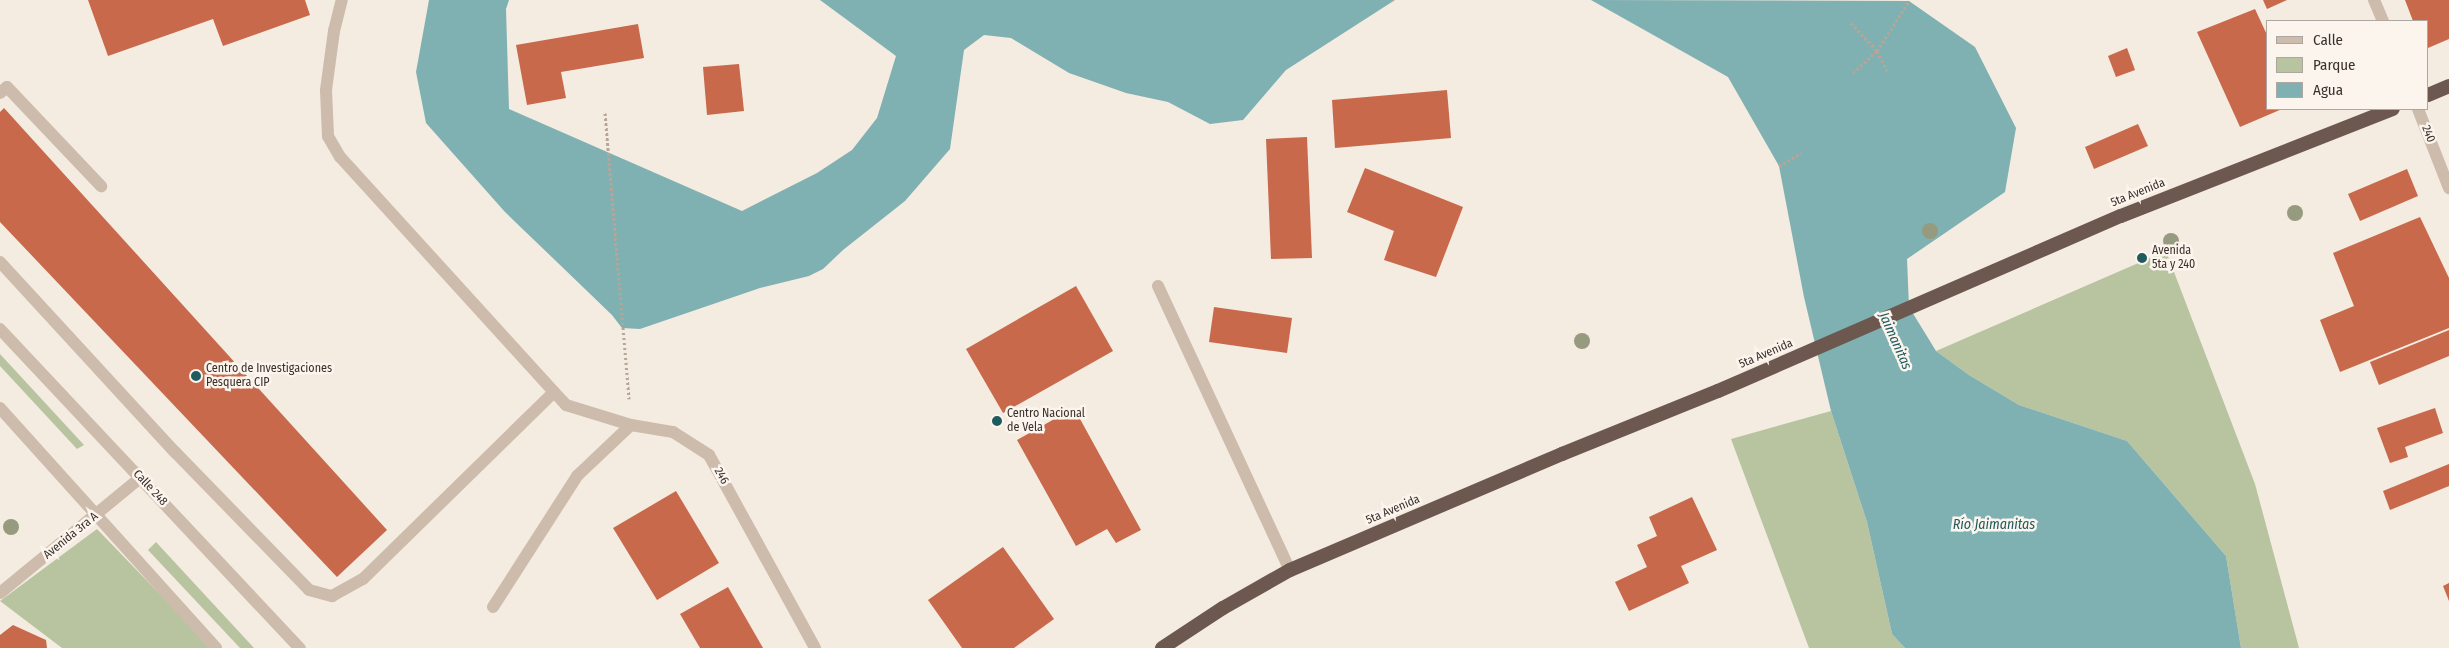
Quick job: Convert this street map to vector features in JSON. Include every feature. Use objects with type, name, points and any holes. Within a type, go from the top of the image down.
[{"type":"highway","points":[[2429,95],[2449,86]]},
{"type":"highway","name":"5ta Avenida","points":[[1162,648],[1223,608],[1290,570],[1562,454],[1718,391],[2121,216],[2390,110]]},
{"type":"street","name":"246","points":[[342,0],[334,31],[326,90],[328,136],[340,156],[566,405],[632,425],[673,432],[709,455],[815,648]]},
{"type":"street","points":[[2374,0],[2382,20]]},
{"type":"street","points":[[0,93],[7,87],[101,186]]},
{"type":"street","name":"240","points":[[2418,110],[2449,188]]},
{"type":"street","points":[[0,262],[175,452],[309,590],[332,596],[363,579],[554,392]]},
{"type":"street","points":[[1158,286],[1290,570]]},
{"type":"street","name":"Calle 248","points":[[0,329],[300,648]]},
{"type":"street","points":[[0,408],[216,648]]},
{"type":"street","points":[[493,607],[577,476],[632,425]]},
{"type":"street","name":"Avenida 3ra A","points":[[0,593],[140,478]]},
{"type":"path","points":[[1853,73],[1877,50],[1908,1]]},
{"type":"path","points":[[1851,23],[1877,50],[1888,73]]},
{"type":"path","points":[[605,113],[622,328],[632,425]]},
{"type":"path","points":[[1779,166],[1801,153]]},
{"type":"green space","points":[[2166,251],[2255,484],[2299,648],[2241,648],[2226,556],[2127,441],[2019,405],[1969,375],[1936,351]]},
{"type":"green space","points":[[0,354],[84,445],[77,449],[0,366]]},
{"type":"green space","points":[[1831,411],[1867,522],[1892,634],[1905,648],[1809,648],[1731,439]]},
{"type":"green space","points":[[97,529],[212,648],[62,648],[0,601]]},
{"type":"green space","points":[[156,542],[254,648],[240,648],[148,550]]},
{"type":"water","points":[[429,0],[509,0],[506,9],[509,109],[742,211],[817,173],[852,150],[877,118],[896,56],[820,0],[1395,0],[1286,70],[1243,120],[1210,124],[1168,102],[1126,93],[1069,73],[1011,38],[984,35],[964,50],[950,149],[905,201],[843,250],[823,269],[809,276],[760,288],[640,329],[622,328],[612,315],[505,212],[426,123],[416,72]]},
{"type":"water","name":"Río Jaimanitas","points":[[1591,0],[1909,1],[1975,47],[2016,128],[2005,192],[1907,259],[1909,307],[1936,351],[1969,375],[2019,405],[2127,441],[2226,556],[2241,648],[1905,648],[1892,634],[1867,522],[1831,411],[1804,297],[1779,166],[1728,77]]},
{"type":"building","points":[[88,0],[305,0],[310,15],[223,46],[213,19],[108,56]]},
{"type":"building","points":[[2263,0],[2287,0],[2267,9]]},
{"type":"building","points":[[2405,0],[2449,0],[2449,39],[2429,48],[2429,20],[2413,20]]},
{"type":"building","points":[[2255,9],[2266,33],[2266,110],[2280,110],[2240,127],[2197,32]]},
{"type":"building","points":[[638,24],[644,58],[561,72],[566,98],[527,105],[516,45]]},
{"type":"building","points":[[2127,48],[2135,70],[2116,77],[2108,56]]},
{"type":"building","points":[[739,64],[744,111],[707,115],[703,67]]},
{"type":"building","points":[[1447,90],[1451,138],[1335,148],[1332,100]]},
{"type":"building","name":"Centro de Investigaciones Pesquera CIP","points":[[4,108],[387,530],[337,577],[0,222],[0,112]]},
{"type":"building","points":[[2138,124],[2148,146],[2094,169],[2085,147]]},
{"type":"building","points":[[1307,137],[1312,258],[1271,259],[1266,139]]},
{"type":"building","points":[[1365,168],[1463,207],[1436,277],[1384,260],[1394,231],[1347,212]]},
{"type":"building","points":[[2407,169],[2418,196],[2360,221],[2348,194]]},
{"type":"building","points":[[2420,217],[2449,278],[2449,328],[2340,372],[2320,320],[2354,306],[2333,253]]},
{"type":"building","points":[[1076,286],[1113,351],[1003,413],[966,349]]},
{"type":"building","points":[[1214,307],[1292,318],[1287,353],[1209,342]]},
{"type":"building","points":[[2449,330],[2449,356],[2379,385],[2370,362]]},
{"type":"building","points":[[1074,408],[1141,530],[1116,543],[1107,529],[1076,546],[1017,440]]},
{"type":"building","points":[[2435,408],[2443,433],[2405,447],[2408,457],[2390,463],[2377,428]]},
{"type":"building","points":[[2449,464],[2449,486],[2390,510],[2383,491]]},
{"type":"building","points":[[676,491],[719,563],[657,600],[613,528]]},
{"type":"building","points":[[1692,497],[1717,550],[1681,566],[1689,583],[1629,611],[1615,582],[1647,567],[1637,545],[1657,536],[1649,517]]},
{"type":"building","points":[[1003,547],[1054,619],[1014,648],[962,648],[928,600]]},
{"type":"building","points":[[2449,583],[2449,601],[2443,586]]},
{"type":"building","points":[[728,587],[763,648],[700,648],[680,614]]},
{"type":"building","points":[[13,625],[46,640],[47,648],[0,648],[0,635]]},
{"type":"place","name":"Avenida 5ta y 240","points":[[2142,258]]},
{"type":"place","name":"Centro de Investigaciones Pesquera CIP","points":[[196,376]]},
{"type":"place","name":"Centro Nacional de Vela","points":[[997,421]]},
{"type":"water label","name":"Jaimanitas","points":[[1895,341]]}]
